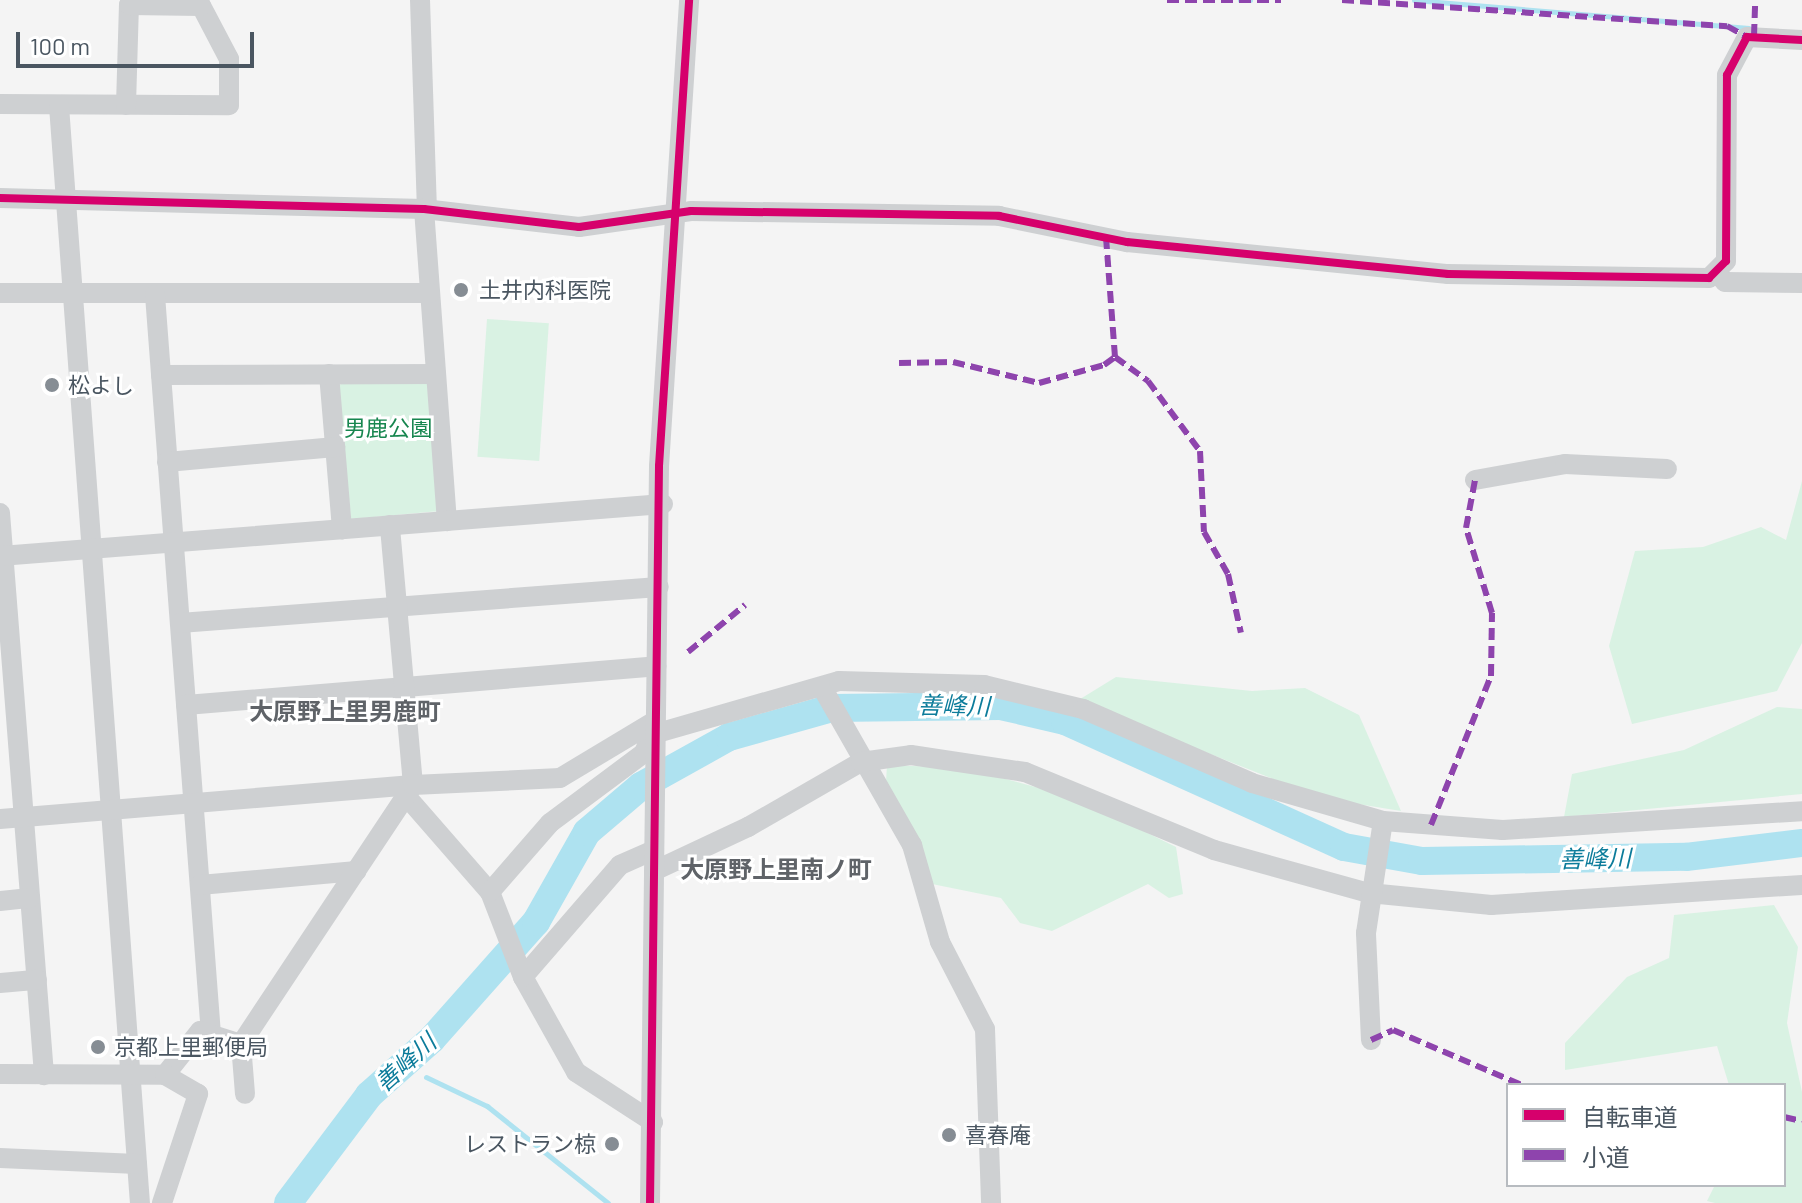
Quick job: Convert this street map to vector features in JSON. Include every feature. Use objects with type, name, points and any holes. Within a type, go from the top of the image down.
[{"type":"street","points":[[420,0],[430,293],[447,521]]},
{"type":"street","points":[[650,1203],[653,1122],[653,735],[671,213],[689,0]]},
{"type":"street","points":[[0,104],[59,106],[229,105],[229,59],[199,3],[129,5],[126,105]]},
{"type":"street","points":[[1719,275],[1726,261],[1727,75],[1747,37],[1802,40]]},
{"type":"street","points":[[59,106],[68,296],[140,1203]]},
{"type":"street","points":[[0,198],[426,210],[579,227],[671,213],[999,216],[1127,242],[1448,274],[1719,275],[1725,282],[1802,283]]},
{"type":"street","points":[[0,293],[68,296],[430,293]]},
{"type":"street","points":[[155,295],[211,1035]]},
{"type":"street","points":[[329,374],[342,529]]},
{"type":"street","points":[[161,375],[436,374]]},
{"type":"street","points":[[167,462],[335,447]]},
{"type":"street","points":[[1475,480],[1565,464],[1667,469]]},
{"type":"street","points":[[2,556],[663,504]]},
{"type":"street","points":[[0,513],[9,730],[24,817],[44,1075]]},
{"type":"street","points":[[390,525],[405,687],[410,791],[490,895],[523,977],[576,1072],[653,1122]]},
{"type":"street","points":[[180,623],[659,587]]},
{"type":"street","points":[[186,705],[656,666]]},
{"type":"street","points":[[0,819],[560,778],[653,735],[839,681],[961,682],[1083,709],[1252,783],[1382,825],[1503,830],[1802,811]]},
{"type":"street","points":[[823,689],[912,845],[940,942],[985,1029],[991,1203]]},
{"type":"street","points":[[490,895],[550,823],[644,753],[653,735]]},
{"type":"street","points":[[523,977],[620,865],[748,827],[860,758],[946,757],[1025,772],[1214,850],[1369,890],[1491,905],[1802,885]]},
{"type":"street","points":[[245,1094],[241,1044],[410,791]]},
{"type":"street","points":[[1371,1040],[1369,890],[1382,825]]},
{"type":"street","points":[[200,885],[356,871]]},
{"type":"street","points":[[0,901],[30,898]]},
{"type":"street","points":[[0,983],[37,980]]},
{"type":"street","points":[[165,1075],[200,1031],[241,1044]]},
{"type":"street","points":[[0,1074],[165,1075],[198,1094],[162,1203]]},
{"type":"street","points":[[0,1158],[137,1164]]},
{"type":"green space","points":[[487,319],[549,323],[539,461],[477,457]]},
{"type":"green space","name":"男鹿公園","points":[[428,381],[440,511],[351,519],[338,388],[342,382]]},
{"type":"green space","points":[[1802,481],[1802,643],[1777,691],[1632,724],[1609,646],[1635,551],[1703,547],[1761,527],[1786,540]]},
{"type":"green space","points":[[1116,677],[1252,691],[1305,688],[1359,715],[1401,811],[1321,798],[1077,701]]},
{"type":"green space","points":[[1777,707],[1802,709],[1802,794],[1564,817],[1572,774],[1684,750]]},
{"type":"green space","points":[[887,765],[965,768],[1076,798],[1176,847],[1183,894],[1169,898],[1148,884],[1052,931],[1020,923],[1001,898],[932,884],[886,782]]},
{"type":"green space","points":[[1774,905],[1798,947],[1787,1023],[1802,1092],[1802,1203],[1707,1201],[1714,1187],[1786,1187],[1786,1083],[1728,1083],[1717,1046],[1565,1070],[1565,1043],[1627,977],[1669,958],[1674,915]]},
{"type":"waterway","points":[[1240,0],[1250,0]]},
{"type":"waterway","points":[[1414,0],[1749,28]]},
{"type":"waterway","name":"善峰川","points":[[288,1203],[369,1095],[432,1039],[536,922],[587,832],[641,786],[729,737],[832,708],[1001,706],[1065,721],[1344,847],[1422,861],[1686,857],[1802,843]]},
{"type":"waterway","points":[[426,1077],[487,1106],[608,1203]]},
{"type":"marked path","points":[[1167,0],[1281,0]]},
{"type":"marked path","points":[[1342,0],[1727,26],[1747,37]]},
{"type":"marked path","points":[[1754,36],[1755,0]]},
{"type":"marked path","points":[[899,363],[953,362],[1039,383],[1104,365],[1115,357],[1106,237]]},
{"type":"marked path","points":[[1115,357],[1148,381],[1200,451],[1204,532],[1228,574],[1241,633]]},
{"type":"marked path","points":[[1431,825],[1491,676],[1492,613],[1466,528],[1475,480]]},
{"type":"marked path","points":[[688,652],[745,605]]},
{"type":"marked path","points":[[1371,1040],[1393,1030],[1517,1083]]},
{"type":"marked path","points":[[1786,1117],[1802,1121]]},
{"type":"cycle path","points":[[650,1203],[659,466],[689,0]]},
{"type":"cycle path","points":[[0,198],[424,209],[579,227],[691,211],[999,216],[1127,242],[1448,274],[1709,278],[1726,261],[1727,75],[1747,37],[1802,40]]},
{"type":"place","name":"土井内科医院","points":[[461,290]]},
{"type":"place","name":"松よし","points":[[52,385]]},
{"type":"place","name":"京都上里郵便局","points":[[98,1047]]},
{"type":"place","name":"喜春庵","points":[[949,1135]]},
{"type":"place","name":"レストラン椋","points":[[612,1144]]},
{"type":"district","name":"大原野上里男鹿町","points":[[345,711]]},
{"type":"district","name":"大原野上里南ノ町","points":[[776,869]]}]
